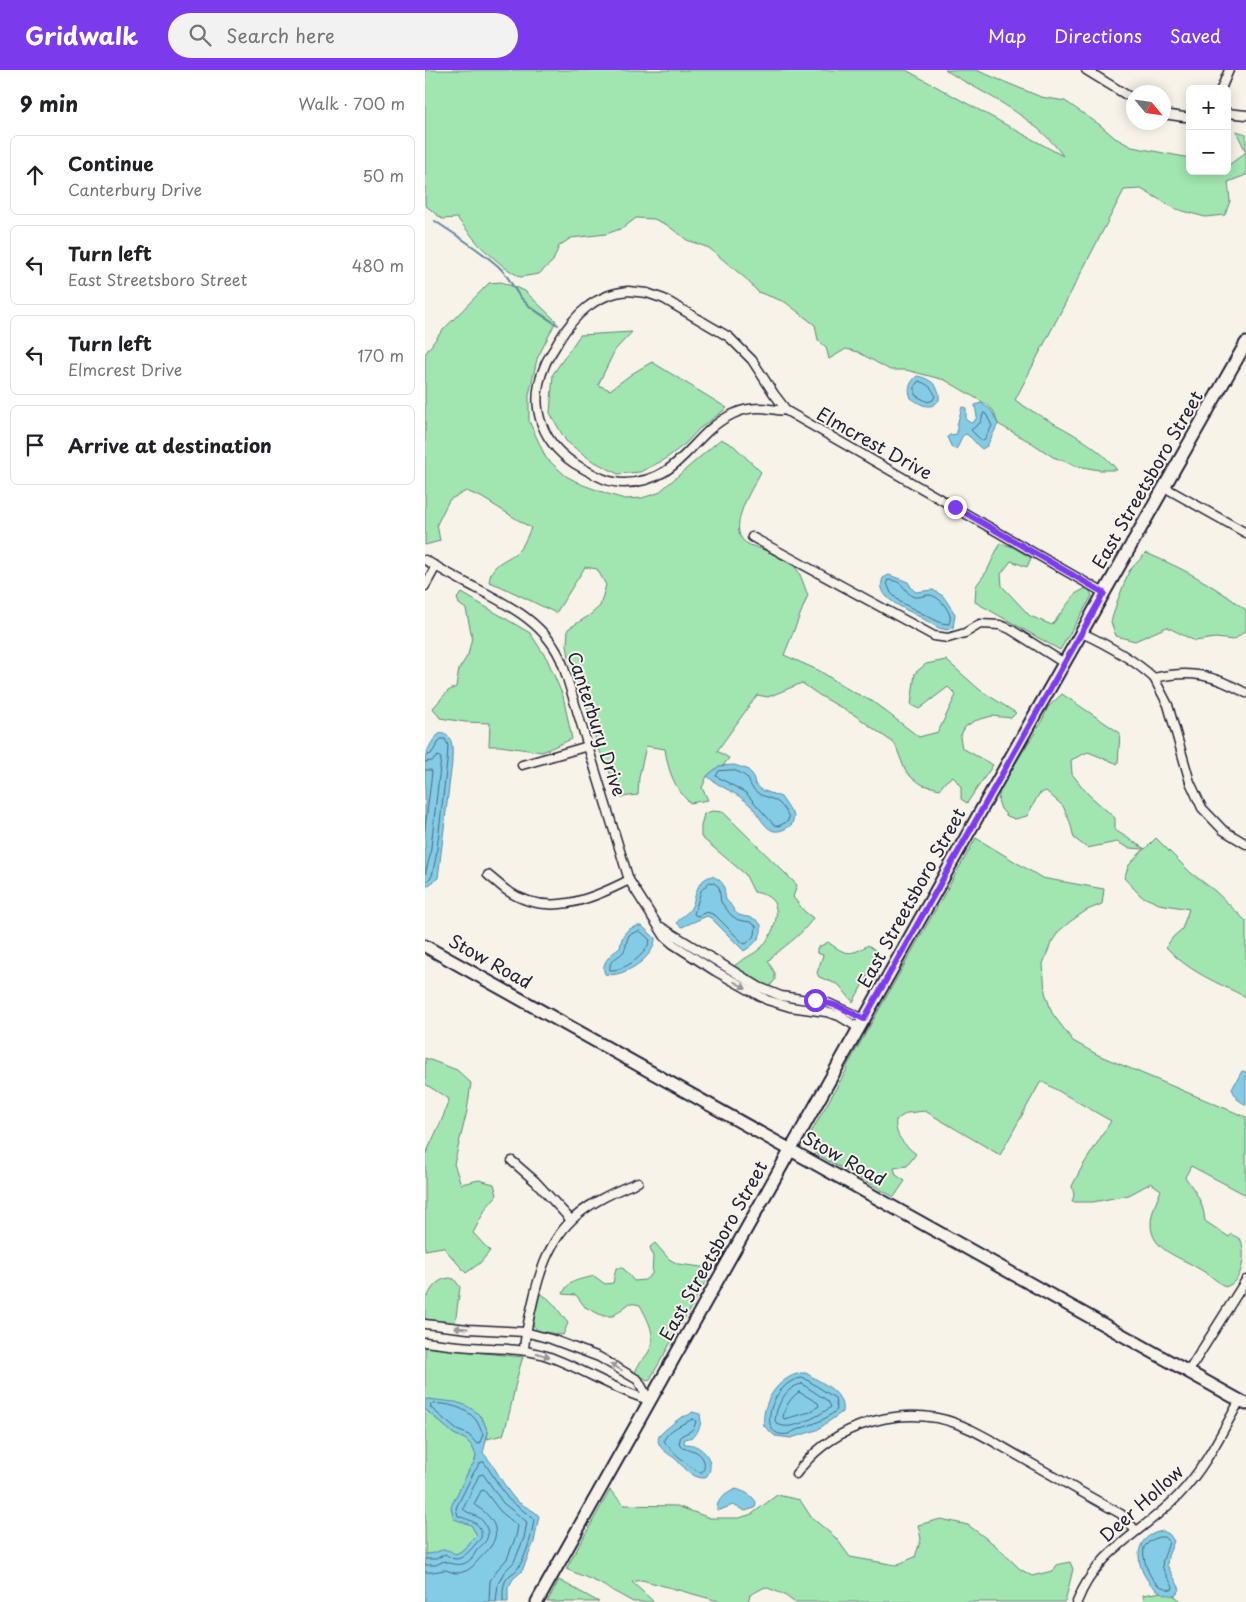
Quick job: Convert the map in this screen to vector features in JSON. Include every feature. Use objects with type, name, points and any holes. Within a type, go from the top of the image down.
[{"type":"main road","name":"East Streetsboro Street","points":[[537,1602],[649,1400],[1246,343]]},
{"type":"main road","name":"Stow Road","points":[[425,946],[1243,1402]]},
{"type":"street","points":[[1086,70],[1126,95]]},
{"type":"street","points":[[1223,85],[1229,70]]},
{"type":"street","points":[[1231,113],[1246,115]]},
{"type":"street","points":[[1171,115],[1186,117]]},
{"type":"street","name":"Elmcrest Drive","points":[[785,410],[753,408],[731,415],[713,428],[675,466],[653,477],[623,483],[611,482],[600,478],[574,464],[560,452],[550,441],[542,426],[538,400],[541,377],[546,364],[566,328],[588,305],[601,297],[619,292],[647,293],[664,299],[729,337],[752,360],[785,410],[1104,593]]},
{"type":"street","points":[[1164,488],[1246,533]]},
{"type":"street","points":[[753,537],[934,636],[948,638],[965,633],[981,624],[1000,625],[1010,629],[1064,664]]},
{"type":"street","name":"Canterbury Drive","points":[[425,560],[530,620],[546,634],[561,657],[629,880],[660,926],[693,952],[762,993],[829,1003],[862,1023]]},
{"type":"street","points":[[425,586],[436,566]]},
{"type":"street","points":[[1082,633],[1131,658],[1154,678],[1168,705],[1190,782],[1202,808],[1223,830],[1246,844]]},
{"type":"street","points":[[1154,678],[1172,674],[1196,673],[1225,682],[1246,693]]},
{"type":"street","points":[[522,765],[588,746]]},
{"type":"street","points":[[488,875],[506,890],[516,895],[549,904],[579,902],[629,880]]},
{"type":"street","points":[[512,1161],[535,1181],[571,1220]]},
{"type":"street","points":[[524,1350],[525,1332],[537,1281],[545,1256],[556,1239],[571,1220],[594,1202],[637,1182]]},
{"type":"street","points":[[1188,1372],[1246,1280]]},
{"type":"street","points":[[425,1324],[468,1329],[525,1332],[551,1340],[599,1357],[638,1380],[649,1400]]},
{"type":"street","points":[[425,1342],[467,1347],[524,1350],[548,1357],[633,1395],[649,1400]]},
{"type":"street","name":"Deer Hollow","points":[[1077,1602],[1089,1577],[1101,1562],[1177,1497],[1193,1479],[1243,1402]]},
{"type":"street","points":[[796,1474],[810,1456],[825,1444],[852,1428],[897,1416],[937,1418],[983,1436],[1121,1514],[1136,1531]]},
{"type":"green space","points":[[425,70],[906,70],[1063,156],[1039,129],[1009,107],[945,70],[976,70],[1041,97],[1065,101],[1100,125],[1115,138],[1132,147],[1186,157],[1186,175],[1231,175],[1231,163],[1246,152],[1246,175],[1228,182],[1230,201],[1225,215],[1205,217],[1176,209],[1141,189],[1124,190],[1015,400],[1082,440],[1107,459],[1117,470],[1099,470],[1077,466],[1053,457],[998,424],[993,410],[986,404],[945,380],[906,370],[890,370],[858,352],[846,349],[829,359],[826,347],[818,340],[815,325],[785,302],[758,292],[745,278],[709,248],[687,240],[667,225],[654,219],[636,218],[623,228],[606,234],[571,238],[559,246],[553,261],[539,274],[520,277],[504,267],[480,246],[457,218],[442,219],[425,205]]},
{"type":"green space","points":[[1236,131],[1246,134],[1246,152]]},
{"type":"green space","points":[[501,282],[525,291],[556,321],[537,359],[529,395],[529,421],[546,458],[566,476],[583,485],[611,495],[625,499],[642,498],[658,493],[721,439],[734,446],[761,472],[742,510],[739,531],[742,539],[750,545],[791,563],[799,573],[808,595],[784,655],[820,671],[851,691],[872,701],[919,737],[938,732],[956,695],[948,687],[919,709],[911,705],[915,673],[926,664],[946,660],[980,690],[1016,713],[1011,718],[992,716],[974,721],[965,727],[960,737],[962,748],[993,765],[967,803],[961,799],[961,787],[953,776],[940,789],[923,785],[912,778],[905,770],[895,744],[856,716],[802,683],[768,697],[757,695],[717,751],[729,758],[723,766],[719,766],[707,776],[702,788],[708,800],[690,803],[684,797],[673,778],[665,749],[646,746],[639,777],[638,795],[621,797],[597,745],[586,703],[569,657],[567,645],[568,629],[600,606],[606,585],[597,569],[585,567],[556,613],[489,582],[493,569],[520,549],[531,528],[481,497],[466,491],[449,500],[437,524],[440,541],[425,545],[425,354],[441,332],[489,283]]},
{"type":"green space","points":[[632,332],[615,350],[598,385],[610,390],[652,362],[727,408],[699,429],[685,444],[664,460],[640,472],[618,474],[591,460],[566,441],[550,413],[553,374],[580,335]]},
{"type":"green space","points":[[1000,543],[1013,547],[1031,558],[1027,567],[1011,561],[1001,574],[1002,586],[1030,616],[1052,625],[1075,594],[1088,587],[1092,596],[1060,650],[975,602],[976,586],[987,571]]},
{"type":"green space","points":[[1146,553],[1198,578],[1246,610],[1246,630],[1234,640],[1215,638],[1195,641],[1167,627],[1135,641],[1116,636],[1111,622],[1117,602],[1129,571]]},
{"type":"green space","points":[[462,593],[530,633],[547,659],[563,696],[572,739],[542,752],[489,746],[490,723],[440,718],[433,708],[448,691],[456,687],[459,669],[468,655],[472,637],[466,609],[459,604],[457,598]]},
{"type":"green space","points":[[1062,694],[1120,733],[1118,764],[1088,752],[1071,760],[1072,774],[1088,794],[1115,818],[1115,830],[1145,849],[1156,838],[1191,873],[1215,891],[1246,921],[1246,997],[1193,970],[1166,947],[1182,929],[1189,909],[1159,904],[1141,896],[1124,878],[1129,865],[1144,849],[1129,848],[1117,842],[1087,848],[1074,838],[1063,806],[1046,791],[1039,794],[1027,816],[1015,819],[1007,816],[1001,809],[998,800],[1001,786],[1041,723],[1048,707]]},
{"type":"green space","points":[[712,811],[723,812],[797,885],[793,897],[804,911],[813,918],[797,936],[768,961],[775,973],[775,980],[769,987],[756,982],[733,967],[759,950],[765,943],[772,931],[776,918],[775,905],[768,897],[754,892],[745,874],[701,837],[704,814]]},
{"type":"green space","points":[[976,838],[1042,878],[1104,889],[1102,904],[1087,910],[1059,931],[1051,943],[1043,964],[1045,992],[1052,1013],[1073,1041],[1098,1055],[1246,1117],[1246,1195],[1191,1166],[1185,1177],[1201,1203],[1205,1221],[1229,1237],[1231,1234],[1241,1240],[1243,1253],[1242,1268],[1236,1280],[1231,1284],[1225,1287],[1204,1272],[1167,1251],[1155,1240],[1152,1233],[1151,1220],[1161,1190],[1151,1183],[1129,1195],[1093,1202],[1072,1202],[1074,1195],[1072,1186],[1111,1121],[1041,1081],[1000,1155],[925,1111],[907,1113],[896,1120],[897,1131],[904,1144],[916,1154],[907,1166],[894,1168],[896,1175],[905,1181],[894,1197],[816,1154],[810,1147],[809,1136]]},
{"type":"green space","points":[[828,942],[838,949],[847,952],[862,949],[868,945],[875,950],[877,959],[853,1002],[839,985],[819,977],[817,973],[823,955],[817,953],[817,948]]},
{"type":"green space","points":[[425,1058],[457,1070],[471,1083],[467,1111],[454,1164],[461,1184],[479,1180],[494,1184],[497,1195],[486,1208],[473,1233],[490,1251],[480,1263],[466,1273],[443,1247],[425,1250],[425,1156],[449,1099],[425,1084]]},
{"type":"green space","points":[[655,1243],[669,1259],[678,1264],[710,1268],[709,1275],[649,1381],[635,1373],[648,1353],[652,1341],[651,1329],[640,1305],[630,1303],[613,1316],[603,1316],[585,1307],[576,1295],[563,1294],[568,1285],[580,1279],[594,1276],[605,1284],[613,1283],[616,1268],[623,1268],[634,1281],[645,1280],[652,1274],[653,1257],[650,1247]]},
{"type":"green space","points":[[450,1278],[454,1279],[460,1287],[455,1324],[425,1322],[425,1297],[428,1296],[436,1284]]},
{"type":"green space","points":[[539,1294],[551,1302],[568,1323],[563,1335],[538,1331],[533,1325]]},
{"type":"green space","points":[[425,1347],[523,1357],[503,1435],[487,1439],[488,1432],[482,1418],[475,1411],[431,1399],[425,1401]]},
{"type":"green space","points":[[425,1409],[454,1434],[465,1439],[472,1446],[476,1455],[475,1461],[451,1507],[471,1525],[477,1535],[455,1554],[439,1551],[435,1554],[425,1554]]},
{"type":"green space","points":[[610,1490],[624,1505],[677,1506],[710,1518],[739,1518],[752,1514],[777,1495],[800,1500],[811,1517],[836,1538],[850,1557],[896,1565],[915,1557],[921,1539],[918,1525],[941,1519],[968,1525],[995,1545],[1020,1569],[1032,1576],[1052,1571],[1056,1565],[1070,1562],[1073,1569],[1065,1602],[794,1602],[783,1594],[765,1587],[750,1595],[748,1602],[722,1602],[642,1580],[632,1582],[654,1602],[633,1602],[597,1582],[566,1569]]},
{"type":"green space","points":[[559,1580],[599,1602],[547,1602]]},
{"type":"green space","points":[[1162,1592],[1173,1595],[1183,1602],[1144,1602],[1143,1595]]},
{"type":"water","points":[[917,376],[930,381],[936,387],[939,400],[933,405],[926,406],[911,398],[910,386]]},
{"type":"water","points":[[981,403],[991,410],[998,424],[987,446],[982,449],[966,434],[962,437],[956,449],[952,448],[947,437],[957,434],[957,425],[962,407],[966,408],[966,420],[971,423],[977,417],[975,405]]},
{"type":"water","points":[[889,575],[908,582],[916,592],[933,590],[943,596],[955,614],[953,628],[947,630],[939,628],[886,596],[882,585],[883,578]]},
{"type":"water","points":[[441,733],[451,740],[452,762],[438,878],[425,888],[425,758],[433,740]]},
{"type":"water","points":[[734,765],[747,769],[753,775],[755,784],[762,790],[781,797],[794,816],[792,824],[779,831],[770,829],[745,801],[707,776],[719,766]]},
{"type":"water","points":[[712,876],[722,883],[726,900],[737,914],[754,919],[761,925],[761,933],[757,940],[744,951],[707,916],[682,927],[677,923],[691,908],[699,885],[706,878]]},
{"type":"water","points":[[642,926],[655,938],[650,952],[629,970],[612,975],[605,974],[604,966],[607,959],[620,948],[626,931]]},
{"type":"water","points":[[1242,1071],[1246,1072],[1246,1105],[1237,1099],[1232,1089]]},
{"type":"water","points":[[806,1373],[831,1388],[840,1398],[842,1412],[817,1430],[791,1438],[775,1436],[764,1426],[765,1409],[768,1400],[778,1385],[793,1375]]},
{"type":"water","points":[[427,1399],[465,1405],[482,1418],[488,1432],[483,1453],[513,1497],[539,1516],[534,1542],[522,1571],[513,1579],[508,1588],[508,1602],[425,1602],[425,1554],[443,1550],[451,1551],[455,1554],[458,1553],[477,1535],[471,1525],[454,1519],[451,1507],[475,1461],[476,1455],[472,1446],[465,1439],[454,1434],[425,1409],[425,1401]]},
{"type":"water","points":[[692,1412],[700,1414],[701,1422],[696,1434],[685,1439],[684,1442],[685,1444],[697,1447],[707,1455],[710,1467],[705,1478],[691,1474],[662,1449],[658,1440],[663,1432],[680,1418]]},
{"type":"water","points":[[736,1489],[752,1497],[756,1502],[755,1508],[745,1511],[733,1505],[717,1510],[720,1500]]},
{"type":"water","points":[[1163,1531],[1169,1534],[1174,1541],[1168,1556],[1167,1565],[1180,1589],[1176,1595],[1165,1594],[1155,1588],[1141,1568],[1139,1556],[1141,1545],[1149,1536]]},
{"type":"waterway","points":[[435,221],[491,260],[504,273],[526,303],[558,325]]},
{"type":"route","points":[[815,1000],[838,1006],[864,1019],[1104,593],[955,507]]}]
